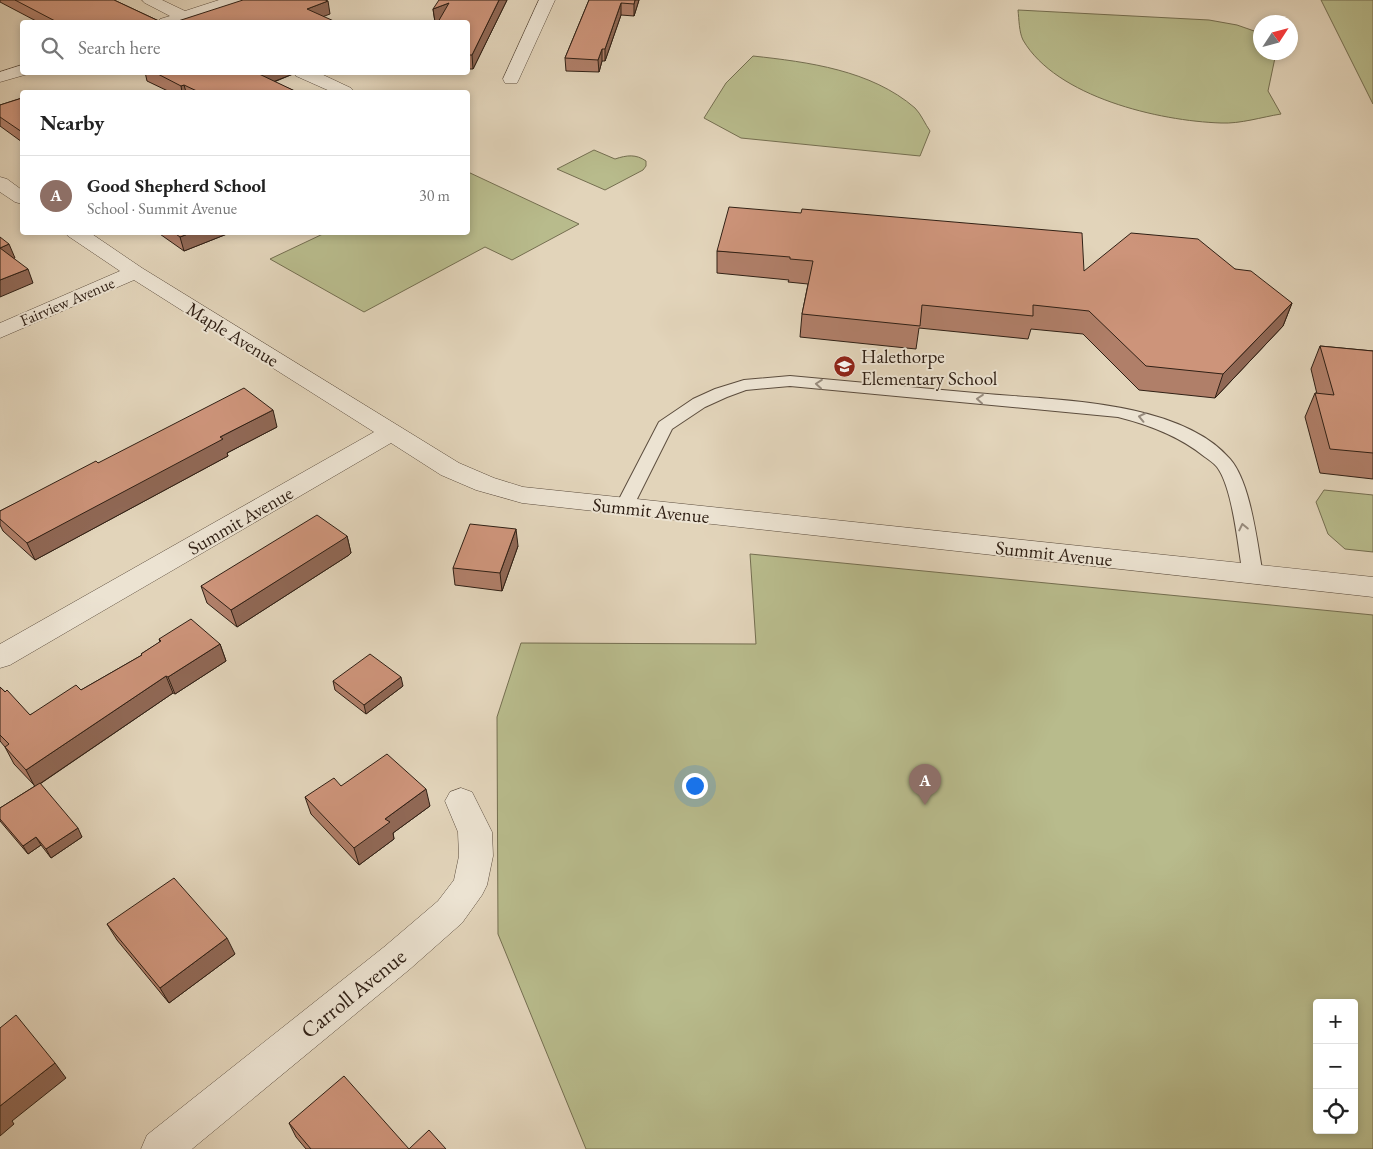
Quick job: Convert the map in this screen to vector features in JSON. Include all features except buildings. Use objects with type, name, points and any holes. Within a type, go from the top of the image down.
[{"type":"street","points":[[150,0],[191,20],[235,0]]},
{"type":"street","points":[[510,79],[547,0]]},
{"type":"street","points":[[0,77],[20,71]]},
{"type":"street","points":[[308,75],[340,90]]},
{"type":"street","points":[[0,183],[20,197]]},
{"type":"street","name":"Maple Avenue","points":[[80,235],[391,433]]},
{"type":"street","name":"Fairview Avenue","points":[[0,330],[135,272]]},
{"type":"street","name":"Summit Avenue","points":[[0,657],[391,433],[450,469],[485,484],[522,495],[1373,587]]},
{"type":"street","name":"Carroll Avenue","points":[[161,1149],[397,958],[450,912],[470,885],[476,856],[475,832],[461,801]]},
{"type":"lane","points":[[624,507],[665,426],[699,403],[721,392],[744,385],[790,381],[1118,412],[1150,419],[1179,430],[1203,445],[1225,464],[1234,485],[1253,575]]},
{"type":"green space","points":[[1321,0],[1373,0],[1373,104]]},
{"type":"green space","points":[[1018,10],[1209,20],[1237,25],[1253,31],[1253,60],[1275,60],[1268,91],[1281,114],[1221,123],[1169,117],[1111,102],[1084,91],[1059,77],[1038,60],[1023,40]]},
{"type":"green space","points":[[753,56],[795,61],[838,70],[859,76],[898,95],[915,108],[930,131],[920,156],[741,138],[704,118],[726,83]]},
{"type":"green space","points":[[594,150],[615,159],[627,156],[639,157],[646,161],[646,166],[643,170],[605,190],[557,169]]},
{"type":"green space","points":[[470,173],[579,224],[512,260],[485,247],[364,312],[270,259],[321,235],[470,235]]},
{"type":"green space","points":[[1324,490],[1373,495],[1373,552],[1345,549],[1328,534],[1316,502]]},
{"type":"green space","points":[[750,554],[1373,615],[1373,1149],[586,1149],[498,934],[497,717],[521,643],[756,644]]},
{"type":"place","name":"Halethorpe Elementary School","points":[[845,367]]},
{"type":"place","name":"Good Shepherd School","points":[[925,805]]}]
